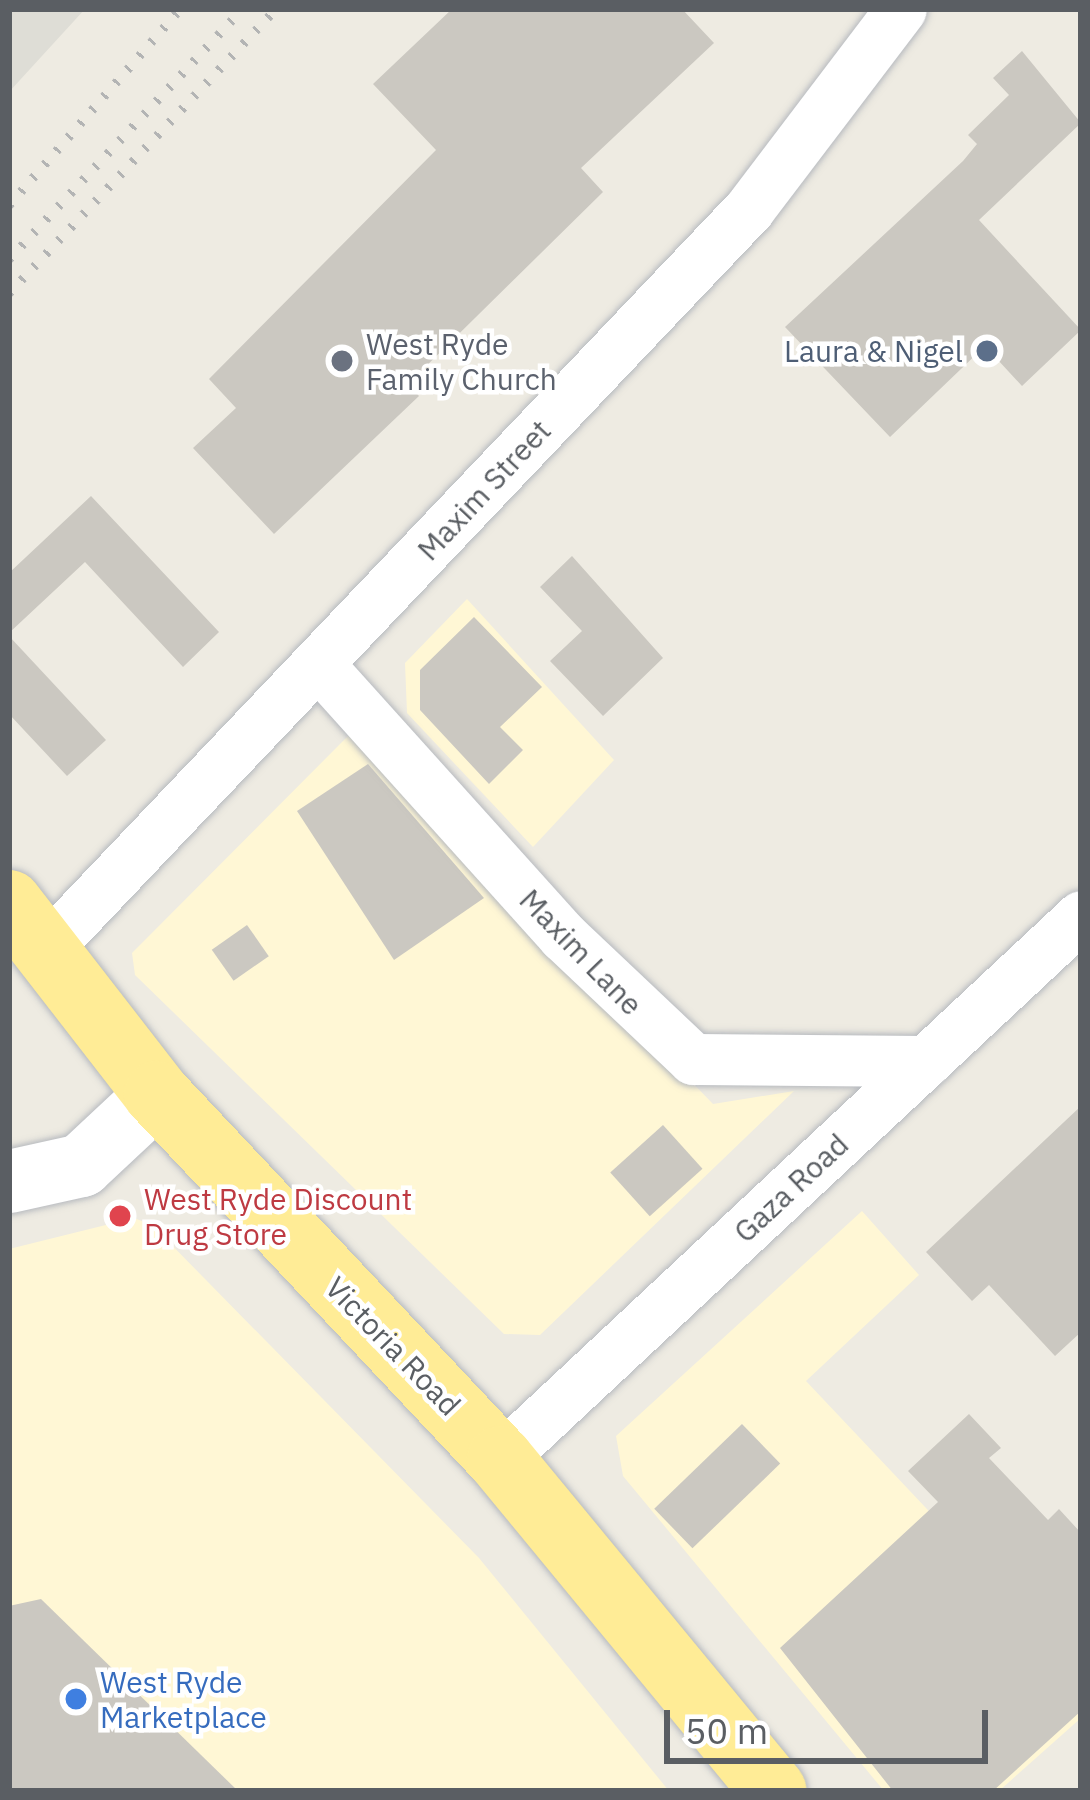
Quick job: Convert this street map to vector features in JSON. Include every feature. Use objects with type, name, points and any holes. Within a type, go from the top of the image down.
[{"type":"highway","name":"Victoria Road","points":[[27,927],[157,1094],[500,1459],[774,1791]]},
{"type":"street","name":"Maxim Street","points":[[27,927],[319,665],[749,208],[901,9]]},
{"type":"street","name":"Maxim Lane","points":[[319,665],[562,936],[693,1059],[926,1061]]},
{"type":"street","name":"Gaza Road","points":[[500,1459],[1081,916]]},
{"type":"street","points":[[9,1181],[81,1165],[157,1094]]},
{"type":"shaded area","points":[[9,9],[85,9],[9,92]]},
{"type":"shaded area","points":[[467,599],[614,760],[533,847],[407,713],[405,663]]},
{"type":"shaded area","points":[[352,732],[713,1104],[794,1091],[540,1335],[504,1334],[135,975],[132,953]]},
{"type":"shaded area","points":[[862,1211],[919,1275],[806,1381],[1081,1672],[1081,1718],[999,1791],[884,1791],[623,1476],[616,1436]]},
{"type":"shaded area","points":[[134,1218],[152,1225],[479,1558],[669,1791],[9,1791],[9,1249]]},
{"type":"building","points":[[452,9],[682,9],[714,43],[581,168],[603,192],[408,384],[419,396],[274,534],[193,448],[236,408],[209,379],[436,150],[373,84]]},
{"type":"building","points":[[1022,51],[1081,123],[979,220],[1081,330],[1022,386],[985,346],[890,437],[785,327],[963,161],[977,144],[968,135],[1009,95],[993,78]]},
{"type":"building","points":[[91,496],[219,632],[183,667],[85,562],[9,633],[9,573]]},
{"type":"building","points":[[572,556],[663,658],[603,716],[550,661],[582,631],[540,587]]},
{"type":"building","points":[[474,617],[542,687],[500,727],[523,750],[489,784],[420,710],[420,670]]},
{"type":"building","points":[[9,636],[106,740],[67,776],[9,714]]},
{"type":"building","points":[[368,764],[484,898],[394,960],[297,811]]},
{"type":"building","points":[[247,925],[269,956],[234,981],[212,950]]},
{"type":"building","points":[[1081,1106],[1081,1332],[1055,1356],[989,1285],[972,1301],[926,1252]]},
{"type":"building","points":[[663,1125],[702,1169],[650,1216],[610,1173]]},
{"type":"building","points":[[969,1414],[1001,1448],[989,1458],[1048,1520],[1059,1509],[1081,1533],[1081,1711],[993,1791],[893,1791],[780,1648],[938,1502],[908,1471]]},
{"type":"building","points":[[742,1424],[780,1464],[692,1548],[654,1509]]},
{"type":"building","name":"West Ryde Marketplace","points":[[41,1599],[238,1791],[9,1791],[9,1606]]},
{"type":"railway","points":[[9,205],[180,9]]},
{"type":"railway","points":[[9,259],[242,9]]},
{"type":"railway","points":[[9,293],[276,9]]},
{"type":"place","name":"Laura & Nigel","points":[[987,351]]},
{"type":"place","name":"West Ryde Family Church","points":[[342,361]]},
{"type":"place","name":"West Ryde Discount Drug Store","points":[[120,1216]]},
{"type":"place","name":"West Ryde Marketplace","points":[[76,1699]]}]
